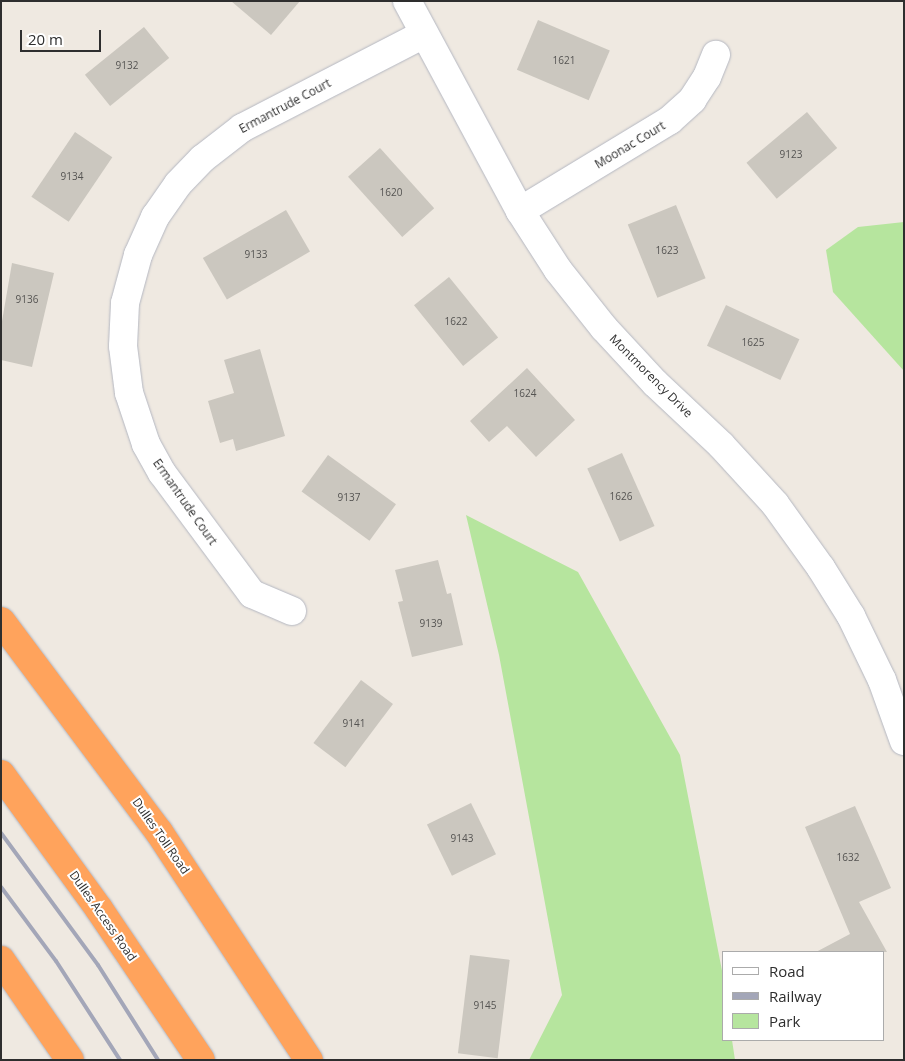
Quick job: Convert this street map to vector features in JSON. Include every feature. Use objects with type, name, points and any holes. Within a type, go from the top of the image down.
[{"type":"highway","name":"Dulles Toll Road","points":[[1,620],[158,832],[309,1060]]},
{"type":"highway","name":"Dulles Access Road","points":[[1,774],[99,909],[201,1060]]},
{"type":"highway","points":[[1,960],[70,1060]]},
{"type":"street","name":"Montmorency Drive","points":[[407,1],[520,211],[558,270],[604,328],[733,458],[775,504],[816,560],[855,624],[882,680],[904,740]]},
{"type":"street","name":"Ermantrude Court","points":[[292,611],[252,594],[162,473],[146,444],[129,393],[123,346],[125,303],[138,255],[155,217],[178,184],[202,159],[242,128],[424,34]]},
{"type":"street","name":"Moonac Court","points":[[520,211],[670,120],[692,100],[707,77],[716,56]]},
{"type":"green space","points":[[904,222],[904,371],[833,292],[826,250],[858,227]]},
{"type":"green space","points":[[466,515],[578,572],[680,755],[722,971],[722,1041],[732,1041],[735,1060],[529,1060],[562,995],[499,655]]},
{"type":"building","points":[[231,1],[300,1],[271,35]]},
{"type":"building","points":[[538,20],[610,50],[589,100],[517,70]]},
{"type":"building","points":[[144,27],[169,58],[110,106],[85,75]]},
{"type":"building","points":[[807,112],[837,148],[777,199],[746,163]]},
{"type":"building","points":[[75,132],[112,157],[69,222],[31,197]]},
{"type":"building","points":[[380,148],[434,208],[402,237],[348,177]]},
{"type":"building","points":[[676,205],[706,278],[657,298],[628,224]]},
{"type":"building","points":[[286,210],[310,252],[227,300],[203,258]]},
{"type":"building","points":[[12,263],[54,273],[32,367],[1,360],[1,327]]},
{"type":"building","points":[[449,277],[498,338],[463,366],[414,305]]},
{"type":"building","points":[[726,305],[799,339],[780,380],[707,346]]},
{"type":"building","points":[[260,349],[285,436],[236,451],[233,439],[220,443],[208,401],[234,393],[224,360]]},
{"type":"building","points":[[527,368],[575,420],[536,457],[507,426],[489,442],[470,421]]},
{"type":"building","points":[[622,453],[655,526],[620,542],[587,468]]},
{"type":"building","points":[[328,455],[396,504],[370,541],[302,491]]},
{"type":"building","points":[[438,560],[447,594],[451,593],[463,645],[412,657],[398,602],[403,601],[395,570]]},
{"type":"building","points":[[361,680],[393,704],[345,767],[313,743]]},
{"type":"building","points":[[471,803],[496,854],[452,876],[427,824]]},
{"type":"building","points":[[855,806],[891,888],[859,902],[887,952],[818,951],[850,934],[805,827]]},
{"type":"building","points":[[470,955],[510,960],[498,1058],[458,1053]]},
{"type":"railway","points":[[1,833],[98,965],[158,1060]]},
{"type":"railway","points":[[1,887],[56,961],[120,1060]]}]
